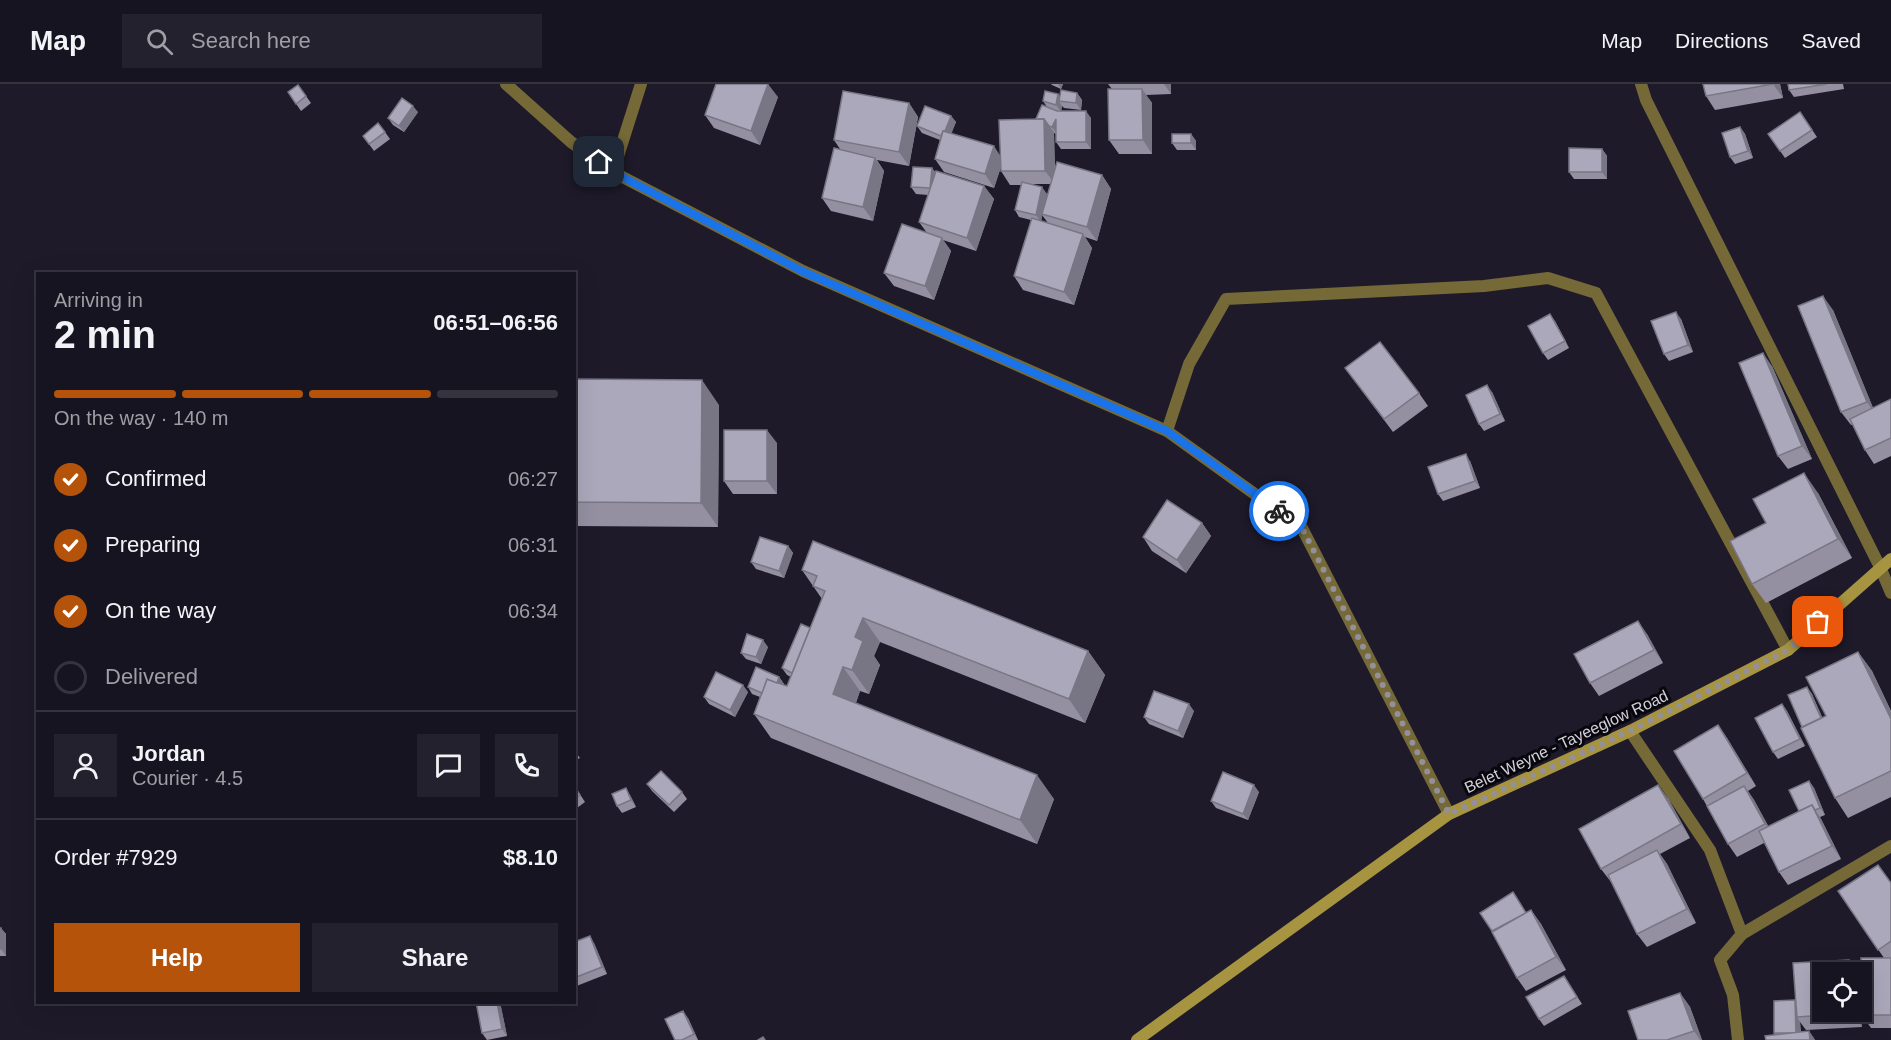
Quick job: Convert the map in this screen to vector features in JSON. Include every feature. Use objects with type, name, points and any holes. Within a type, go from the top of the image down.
[{"type":"main road","name":"Belet Weyne - Tayeeglow Road","points":[[1137,1040],[1449,814],[1630,731],[1788,650],[1891,559]]},
{"type":"street","points":[[506,84],[572,142],[613,172],[802,271],[1167,431],[1302,528],[1449,814]]},
{"type":"street","points":[[613,172],[641,84]]},
{"type":"street","points":[[1641,84],[1646,100],[1891,593]]},
{"type":"street","points":[[1167,431],[1189,364],[1226,299],[1484,286],[1548,278],[1596,293],[1788,650]]},
{"type":"street","points":[[1630,731],[1710,850],[1742,934]]},
{"type":"street","points":[[1738,1040],[1733,995],[1720,960],[1742,934],[1891,846]]},
{"type":"building","points":[[716,84],[768,84],[751,131],[705,115]]},
{"type":"building","points":[[1703,84],[1773,84],[1706,96]]},
{"type":"building","points":[[1788,84],[1827,84],[1789,90]]},
{"type":"building","points":[[298,85],[306,96],[296,104],[288,92]]},
{"type":"building","points":[[1108,89],[1142,89],[1143,140],[1109,140]]},
{"type":"building","points":[[1061,90],[1077,93],[1076,103],[1059,101]]},
{"type":"building","points":[[843,91],[909,103],[899,152],[834,140]]},
{"type":"building","points":[[1045,91],[1058,94],[1056,105],[1043,101]]},
{"type":"building","points":[[402,98],[413,106],[399,126],[388,118]]},
{"type":"building","points":[[1042,105],[1057,111],[1086,111],[1086,142],[1056,142],[1056,119],[1052,127],[1044,119],[1036,119]]},
{"type":"building","points":[[925,106],[951,116],[941,136],[917,126]]},
{"type":"building","points":[[1800,112],[1812,130],[1780,151],[1768,134]]},
{"type":"building","points":[[1044,119],[1045,171],[1001,171],[999,120]]},
{"type":"building","points":[[378,123],[385,132],[369,144],[363,136]]},
{"type":"building","points":[[1740,127],[1748,151],[1730,157],[1722,133]]},
{"type":"building","points":[[943,131],[994,146],[985,174],[935,159]]},
{"type":"building","points":[[1172,134],[1191,134],[1191,143],[1172,143]]},
{"type":"building","points":[[834,148],[875,158],[863,207],[822,198]]},
{"type":"building","points":[[1569,148],[1602,149],[1602,172],[1569,172]]},
{"type":"building","points":[[1057,162],[1102,175],[1087,227],[1042,214]]},
{"type":"building","points":[[913,167],[932,168],[930,188],[911,187]]},
{"type":"building","points":[[936,171],[984,186],[967,238],[919,222]]},
{"type":"building","points":[[1022,182],[1042,187],[1036,215],[1015,210]]},
{"type":"building","points":[[1032,218],[1083,234],[1064,292],[1014,276]]},
{"type":"building","points":[[902,224],[942,238],[925,286],[884,273]]},
{"type":"building","points":[[1823,296],[1867,402],[1841,412],[1798,306]]},
{"type":"building","points":[[1676,312],[1688,345],[1664,354],[1651,321]]},
{"type":"building","points":[[1550,314],[1565,341],[1543,353],[1528,326]]},
{"type":"building","points":[[1380,342],[1419,393],[1384,419],[1345,368]]},
{"type":"building","points":[[1763,353],[1802,446],[1778,456],[1739,363]]},
{"type":"building","points":[[576,379],[702,380],[701,503],[576,502]]},
{"type":"building","points":[[1487,385],[1500,414],[1479,424],[1466,395]]},
{"type":"building","points":[[1891,399],[1891,438],[1865,450],[1850,419]]},
{"type":"building","points":[[724,430],[767,430],[767,481],[724,481]]},
{"type":"building","points":[[1466,454],[1475,481],[1438,494],[1428,467]]},
{"type":"building","points":[[1804,473],[1838,539],[1752,584],[1730,541],[1766,523],[1753,499]]},
{"type":"building","points":[[1167,500],[1202,523],[1177,560],[1143,537]]},
{"type":"building","points":[[760,537],[788,546],[779,571],[751,562]]},
{"type":"building","points":[[813,541],[1088,651],[1069,699],[863,618],[855,637],[863,641],[852,670],[843,667],[833,694],[1037,775],[1020,820],[754,714],[767,679],[787,686],[825,591],[813,586],[817,576],[802,570]]},
{"type":"building","points":[[1638,621],[1654,650],[1590,683],[1574,654]]},
{"type":"building","points":[[801,624],[810,628],[792,673],[782,668]]},
{"type":"building","points":[[747,634],[763,640],[756,657],[741,653]]},
{"type":"building","points":[[1858,652],[1891,719],[1891,771],[1835,798],[1801,728],[1826,716],[1806,677]]},
{"type":"building","points":[[756,667],[779,677],[777,683],[767,679],[762,693],[748,687]]},
{"type":"building","points":[[716,672],[743,685],[730,710],[704,697]]},
{"type":"building","points":[[1807,687],[1821,718],[1802,727],[1788,695]]},
{"type":"building","points":[[1154,691],[1189,704],[1178,731],[1144,717]]},
{"type":"building","points":[[1782,704],[1800,739],[1773,752],[1755,718]]},
{"type":"building","points":[[1718,725],[1747,773],[1703,799],[1674,751]]},
{"type":"building","points":[[661,771],[682,792],[669,805],[647,784]]},
{"type":"building","points":[[1223,772],[1254,785],[1243,814],[1211,801]]},
{"type":"building","points":[[1809,781],[1820,808],[1815,810],[1812,805],[1799,811],[1789,790]]},
{"type":"building","points":[[1658,785],[1681,824],[1601,869],[1579,829]]},
{"type":"building","points":[[1744,786],[1765,824],[1728,844],[1707,806]]},
{"type":"building","points":[[626,788],[631,800],[617,806],[612,794]]},
{"type":"building","points":[[1812,805],[1832,846],[1779,872],[1759,831]]},
{"type":"building","points":[[1657,850],[1687,909],[1637,934],[1608,875]]},
{"type":"building","points":[[1878,865],[1891,883],[1891,941],[1878,950],[1838,891]]},
{"type":"building","points":[[1513,892],[1526,913],[1492,931],[1480,913]]},
{"type":"building","points":[[1531,910],[1556,957],[1517,978],[1492,932]]},
{"type":"building","points":[[590,936],[602,967],[576,977],[576,941]]},
{"type":"building","points":[[1861,958],[1891,958],[1891,1015],[1872,1015],[1872,962],[1861,962]]},
{"type":"building","points":[[1849,960],[1849,962],[1812,962],[1812,1016],[1797,1017],[1793,963]]},
{"type":"building","points":[[1564,976],[1577,997],[1539,1019],[1526,997]]},
{"type":"building","points":[[1680,993],[1694,1031],[1667,1040],[1638,1040],[1628,1011]]},
{"type":"building","points":[[1795,1000],[1796,1033],[1774,1033],[1774,1001]]},
{"type":"building","points":[[476,1004],[497,1004],[502,1029],[482,1033]]},
{"type":"building","points":[[683,1011],[694,1034],[682,1040],[675,1040],[665,1019]]},
{"type":"building","points":[[1809,1031],[1810,1040],[1766,1040],[1765,1036]]},
{"type":"way so far","points":[[1279,511],[1302,528],[1449,814],[1630,731],[1788,650],[1818,622]]},
{"type":"route","points":[[599,162],[613,172],[802,271],[1167,431],[1279,511]]}]
